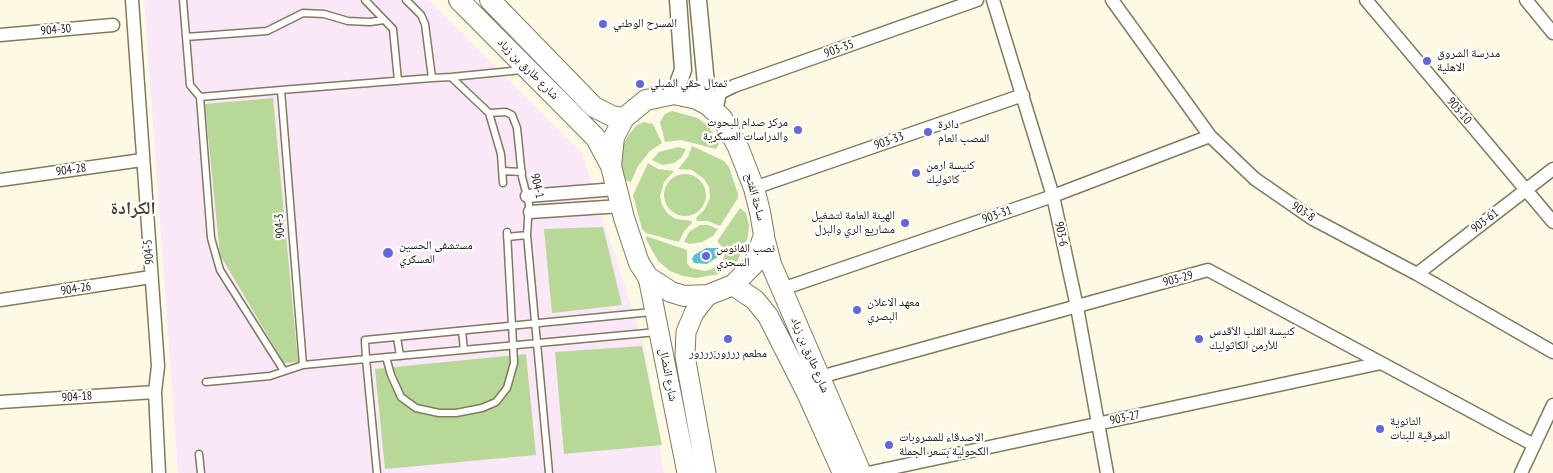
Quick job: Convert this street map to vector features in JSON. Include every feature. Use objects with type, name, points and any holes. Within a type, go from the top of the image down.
[{"type":"main road","name":"شارع طارق بن زياد","points":[[459,0],[596,138],[611,166]]},
{"type":"main road","name":"شارع طارق بن زياد","points":[[490,0],[594,108],[612,116],[624,118]]},
{"type":"main road","name":"ساحة الفتح","points":[[674,94],[686,95],[712,108],[738,147],[754,188],[764,235],[754,264],[733,285],[708,295],[684,296],[671,292],[648,277],[639,263],[618,197],[611,166],[614,137],[624,118],[646,100],[674,94]]},
{"type":"main road","name":"شارع طارق بن زياد","points":[[764,235],[771,264],[861,473]]},
{"type":"main road","name":"شارع النضال","points":[[648,277],[687,473]]},
{"type":"main road","name":"شارع طارق بن زياد","points":[[733,285],[756,300],[768,316],[807,393],[843,473]]},
{"type":"main road","name":"شارع النضال","points":[[706,473],[685,356],[686,332],[694,313],[708,295]]},
{"type":"street","name":"904-5","points":[[132,0],[158,366],[155,392],[159,473]]},
{"type":"street","points":[[674,94],[683,70],[678,0]]},
{"type":"street","points":[[698,0],[712,108]]},
{"type":"street","name":"903-35","points":[[712,108],[720,93],[734,86],[977,0]]},
{"type":"street","name":"903-6","points":[[993,0],[1024,94],[1053,196],[1077,307],[1107,473]]},
{"type":"street","name":"903-8","points":[[1112,0],[1210,136],[1255,179],[1313,219],[1417,274],[1553,352]]},
{"type":"street","name":"903-10","points":[[1366,0],[1553,222]]},
{"type":"street","points":[[1526,0],[1553,32]]},
{"type":"street","name":"904-30","points":[[0,35],[113,25]]},
{"type":"street","name":"903-33","points":[[754,188],[1024,94]]},
{"type":"street","name":"903-31","points":[[782,289],[1053,196],[1210,136]]},
{"type":"street","name":"904-28","points":[[0,180],[142,160]]},
{"type":"street","name":"903-61","points":[[1417,274],[1553,169]]},
{"type":"street","points":[[527,196],[618,197]]},
{"type":"street","points":[[530,212],[618,197]]},
{"type":"street","name":"903-29","points":[[820,377],[1208,270],[1534,445]]},
{"type":"street","name":"904-26","points":[[0,300],[151,277]]},
{"type":"street","name":"903-27","points":[[868,473],[1381,363]]},
{"type":"street","name":"904-18","points":[[0,402],[155,392]]},
{"type":"street","points":[[1522,473],[1553,405]]},
{"type":"lane","points":[[183,0],[190,85],[200,97],[211,238],[220,270],[284,371]]},
{"type":"lane","points":[[365,0],[393,29],[398,81]]},
{"type":"lane","points":[[406,0],[421,15],[425,24],[432,78]]},
{"type":"lane","points":[[186,37],[267,31],[303,13],[324,14],[348,21],[370,22],[384,20]]},
{"type":"lane","points":[[200,97],[528,69]]},
{"type":"lane","points":[[451,77],[489,113],[499,143],[503,183]]},
{"type":"lane","name":"904-3","points":[[281,90],[302,365]]},
{"type":"lane","name":"904-1","points":[[489,113],[506,112],[516,121],[522,172],[530,212],[527,235],[548,473]]},
{"type":"lane","points":[[502,171],[522,172]]},
{"type":"lane","points":[[386,357],[391,375],[401,396],[416,408],[439,413],[456,413],[482,408],[496,402],[507,388],[514,363],[514,326],[507,235],[527,235]]},
{"type":"lane","points":[[377,473],[365,340],[656,312]]},
{"type":"lane","points":[[462,330],[464,350]]},
{"type":"lane","points":[[206,382],[270,376],[302,365],[660,332]]},
{"type":"lane","points":[[397,337],[400,356]]},
{"type":"lane","points":[[199,454],[201,473]]},
{"type":"shaded area","name":"مستشفى الحسين العسكري","points":[[144,0],[429,0],[582,153],[646,352],[664,473],[178,473]]},
{"type":"green space","points":[[273,98],[298,362],[284,363],[220,255],[205,104]]},
{"type":"green space","points":[[672,111],[698,118],[709,127],[719,144],[716,149],[681,140],[665,142],[660,122],[665,114]]},
{"type":"green space","points":[[644,122],[653,124],[662,143],[650,151],[638,166],[631,182],[625,180],[622,174],[620,162],[622,147],[629,134],[637,125]]},
{"type":"green space","points":[[692,146],[724,161],[729,167],[738,198],[720,226],[708,221],[697,221],[696,218],[704,210],[710,198],[709,187],[704,179],[692,170],[678,169],[688,157]]},
{"type":"green space","points":[[678,147],[686,149],[681,158],[674,163],[662,165],[652,160],[659,152]]},
{"type":"green space","points":[[648,163],[658,169],[674,171],[664,182],[660,196],[662,205],[668,214],[676,219],[692,221],[684,231],[679,242],[646,233],[642,229],[633,195]]},
{"type":"green space","points":[[689,174],[697,177],[703,183],[706,195],[703,207],[697,213],[681,216],[673,213],[667,207],[664,191],[667,183],[673,177]]},
{"type":"green space","points":[[740,208],[746,213],[749,225],[748,237],[737,262],[719,274],[696,278],[670,271],[658,261],[647,241],[646,236],[687,250],[687,263],[691,268],[705,271],[712,269],[723,261],[726,249],[718,243],[718,240]]},
{"type":"green space","points":[[700,225],[708,225],[718,229],[713,236],[702,242],[690,244],[684,242],[689,232]]},
{"type":"green space","points":[[603,227],[622,305],[552,313],[544,229]]},
{"type":"green space","points":[[642,346],[662,445],[564,454],[555,352]]},
{"type":"green space","points":[[526,354],[536,455],[385,469],[375,369]]},
{"type":"water","points":[[706,248],[718,248],[719,256],[707,264],[694,263],[692,259],[694,255]]},
{"type":"place","name":"المسرح الوطني","points":[[603,24]]},
{"type":"place","name":"مدرسة الشروق الاهلية","points":[[1427,61]]},
{"type":"place","name":"تمثال حقي الشبلي","points":[[640,84]]},
{"type":"place","name":"مركز صدام للبحوث والدراسات العسكرية","points":[[798,130]]},
{"type":"place","name":"دائرة المصب العام","points":[[928,132]]},
{"type":"place","name":"كنيسة ارمن كاثوليك","points":[[916,173]]},
{"type":"place","name":"الهيئة العامة لتشغيل مشاريع الري والبزل","points":[[905,223]]},
{"type":"place","name":"مستشفى الحسين العسكري","points":[[388,253]]},
{"type":"place","name":"نصب الفانوس السحري","points":[[706,256]]},
{"type":"place","name":"معهد الاعلان البصري","points":[[857,310]]},
{"type":"place","name":"مطعم زرزور;زرزور","points":[[728,339]]},
{"type":"place","name":"كنيسة القلب الأقدس للأرمن الكاثوليك","points":[[1199,339]]},
{"type":"place","name":"الثانوية الشرقية للبنات","points":[[1380,429]]},
{"type":"place","name":"الاصدقاء للمشروبات الكحولية بسعر الجملة","points":[[889,445]]},
{"type":"district","name":"الكرادة","points":[[133,209]]}]
